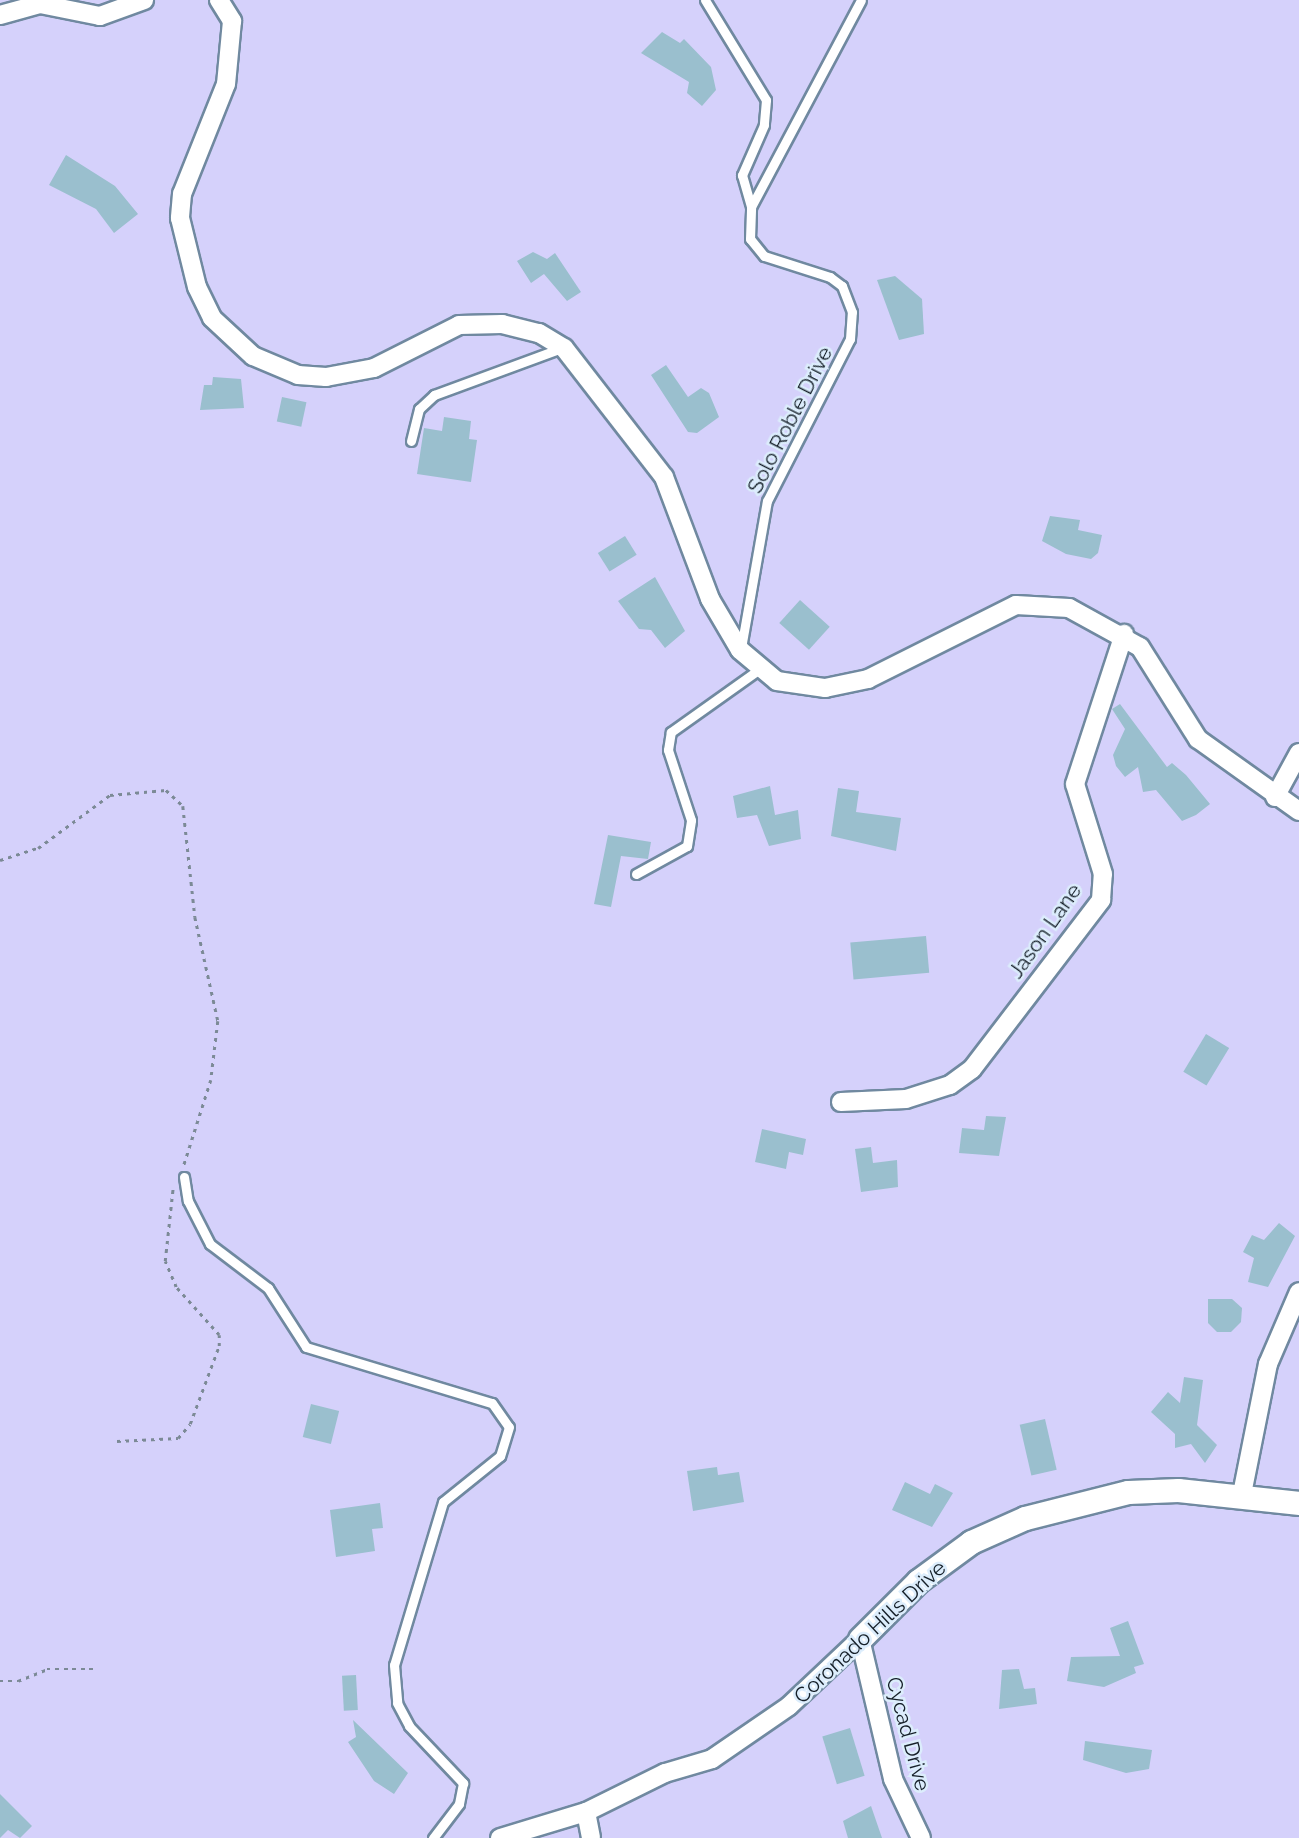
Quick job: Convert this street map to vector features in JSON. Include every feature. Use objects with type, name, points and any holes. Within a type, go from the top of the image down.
[{"type":"street","points":[[0,15],[40,4],[100,16],[144,0]]},
{"type":"street","points":[[219,0],[232,21],[226,85],[182,194],[180,218],[197,287],[231,339],[298,375],[326,377],[374,368],[460,325],[502,324],[564,348],[664,477],[710,600],[740,650],[777,681],[804,688],[867,679],[1016,605],[1069,608],[1124,634],[1168,687],[1177,713],[1198,739],[1275,797],[1299,811]]},
{"type":"street","name":"Jason Lane","points":[[841,1102],[906,1099],[950,1085],[972,1069],[1101,900],[1103,874],[1075,784],[1124,634]]},
{"type":"street","points":[[1275,797],[1299,753]]},
{"type":"street","points":[[1242,1494],[1268,1364],[1299,1292]]},
{"type":"street","name":"Coronado Hills Drive","points":[[500,1838],[586,1812],[754,1734],[860,1639],[918,1581],[971,1542],[1025,1518],[1128,1492],[1242,1494],[1299,1503]]},
{"type":"street","name":"Cycad Drive","points":[[860,1639],[893,1779],[920,1838]]},
{"type":"street","points":[[586,1812],[591,1838]]},
{"type":"lane","points":[[705,0],[765,100],[764,125],[742,175],[751,207]]},
{"type":"lane","name":"Solo Roble Drive","points":[[740,650],[767,501],[850,339],[852,312],[842,286],[830,277],[764,256],[750,239],[751,207],[862,0]]},
{"type":"lane","points":[[411,441],[419,409],[434,395],[564,348]]},
{"type":"lane","points":[[636,874],[687,846],[691,820],[668,750],[671,732],[761,668]]},
{"type":"lane","points":[[184,1177],[188,1201],[210,1244],[268,1288],[306,1347],[492,1403],[509,1427],[500,1456],[443,1502],[394,1665],[397,1703],[409,1726],[463,1783],[459,1804],[433,1838]]},
{"type":"path","points":[[0,860],[38,848],[110,795],[166,790],[183,806],[195,917],[218,1021],[211,1080],[185,1150],[184,1177],[170,1194],[165,1261],[176,1287],[219,1335],[219,1346],[190,1424],[178,1438],[117,1441]]},
{"type":"path","points":[[0,1681],[18,1681],[47,1669],[95,1669]]},
{"type":"shaded area","points":[[0,0],[1299,0],[1299,1838],[0,1838]]},
{"type":"building","points":[[662,32],[680,43],[684,39],[711,67],[716,90],[702,106],[687,93],[689,82],[641,53]]},
{"type":"building","points":[[66,155],[115,186],[138,214],[114,233],[96,209],[49,185]]},
{"type":"building","points":[[533,252],[547,259],[555,253],[581,292],[567,301],[544,274],[531,283],[517,261]]},
{"type":"building","points":[[895,276],[922,299],[924,334],[899,340],[877,280]]},
{"type":"building","points":[[666,365],[688,397],[701,388],[709,393],[719,417],[697,433],[688,432],[651,375]]},
{"type":"building","points":[[213,377],[241,379],[244,408],[200,410],[204,385],[212,385]]},
{"type":"building","points":[[282,397],[306,402],[301,427],[277,421]]},
{"type":"building","points":[[444,417],[471,421],[469,439],[477,440],[471,482],[417,474],[424,428],[442,431]]},
{"type":"building","points":[[1050,516],[1080,520],[1078,530],[1102,535],[1098,553],[1091,559],[1066,554],[1042,541]]},
{"type":"building","points":[[625,536],[637,555],[610,572],[598,553]]},
{"type":"building","points":[[655,577],[685,631],[665,648],[651,630],[639,629],[618,601]]},
{"type":"building","points":[[800,600],[830,627],[809,650],[779,623]]},
{"type":"building","points":[[1120,704],[1167,767],[1172,763],[1186,775],[1210,804],[1196,815],[1182,821],[1156,790],[1143,792],[1138,767],[1125,777],[1116,766],[1113,755],[1125,729],[1112,709]]},
{"type":"building","points":[[770,786],[775,815],[798,810],[801,839],[769,846],[757,815],[737,818],[733,796]]},
{"type":"building","points":[[838,788],[859,791],[856,812],[901,818],[896,851],[831,836]]},
{"type":"building","points":[[608,835],[651,842],[648,859],[621,856],[611,907],[594,904]]},
{"type":"building","points":[[926,936],[929,973],[854,979],[850,943]]},
{"type":"building","points":[[1206,1034],[1229,1048],[1206,1086],[1183,1072]]},
{"type":"building","points":[[986,1116],[1006,1117],[999,1156],[959,1153],[962,1128],[984,1130]]},
{"type":"building","points":[[762,1129],[806,1139],[803,1155],[789,1152],[786,1169],[755,1162]]},
{"type":"building","points":[[871,1147],[873,1163],[897,1160],[898,1187],[861,1192],[855,1149]]},
{"type":"building","points":[[1279,1223],[1295,1236],[1268,1287],[1248,1282],[1254,1258],[1243,1252],[1252,1235],[1264,1240]]},
{"type":"building","points":[[1208,1299],[1232,1299],[1242,1308],[1241,1322],[1231,1332],[1217,1332],[1208,1323]]},
{"type":"building","points":[[1184,1377],[1203,1380],[1197,1425],[1217,1445],[1205,1463],[1191,1444],[1175,1448],[1175,1434],[1151,1412],[1168,1392],[1180,1403]]},
{"type":"building","points":[[311,1404],[339,1411],[331,1444],[303,1437]]},
{"type":"building","points":[[1045,1419],[1057,1470],[1031,1476],[1020,1425]]},
{"type":"building","points":[[717,1467],[718,1475],[739,1472],[744,1502],[693,1511],[687,1471]]},
{"type":"building","points":[[905,1482],[930,1494],[935,1484],[953,1493],[932,1527],[892,1510]]},
{"type":"building","points":[[380,1503],[383,1528],[372,1529],[375,1551],[336,1557],[330,1510]]},
{"type":"building","points":[[1128,1621],[1144,1664],[1134,1667],[1136,1673],[1104,1687],[1067,1681],[1071,1657],[1120,1656],[1110,1628]]},
{"type":"building","points":[[1019,1669],[1024,1689],[1035,1688],[1037,1704],[999,1709],[1002,1670]]},
{"type":"building","points":[[356,1675],[358,1710],[344,1711],[342,1676]]},
{"type":"building","points":[[353,1720],[408,1773],[394,1794],[374,1781],[348,1742],[356,1737]]},
{"type":"building","points":[[850,1728],[865,1776],[837,1784],[822,1736]]},
{"type":"building","points":[[1085,1741],[1152,1750],[1149,1769],[1126,1773],[1083,1760]]},
{"type":"building","points":[[0,1794],[32,1826],[20,1838],[8,1830],[0,1838]]},
{"type":"building","points":[[871,1806],[882,1838],[848,1838],[843,1821]]}]
